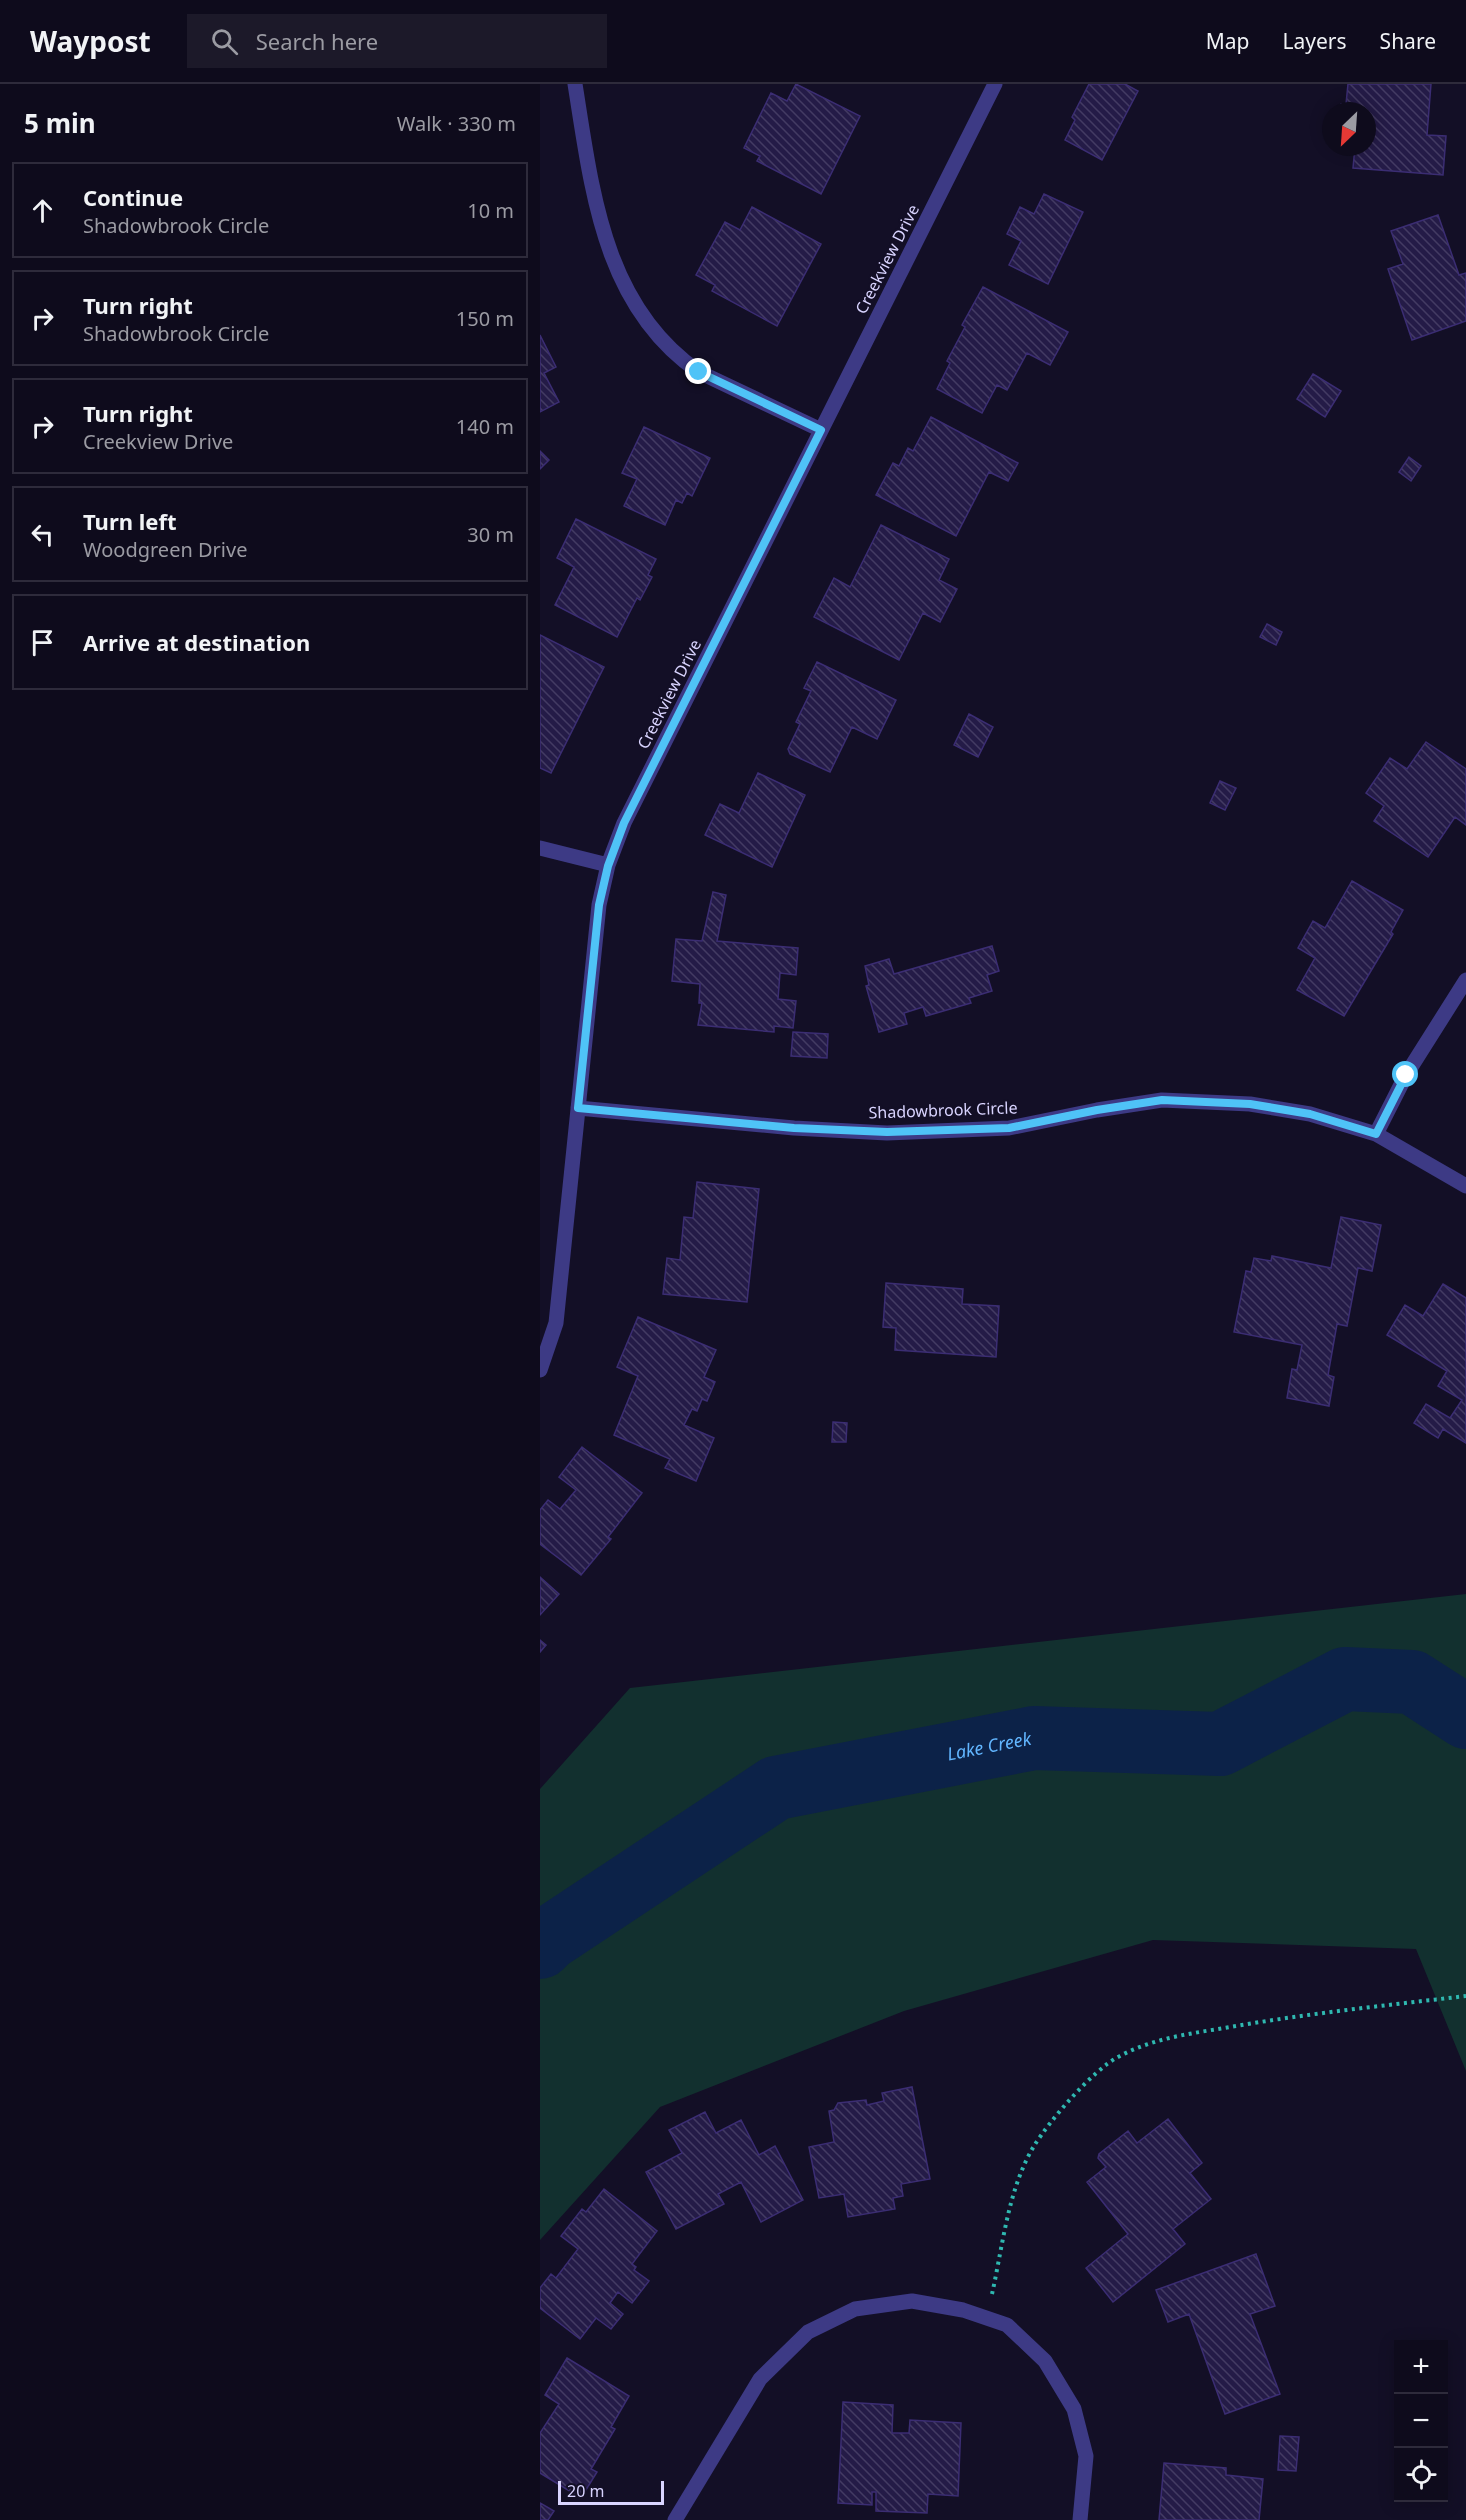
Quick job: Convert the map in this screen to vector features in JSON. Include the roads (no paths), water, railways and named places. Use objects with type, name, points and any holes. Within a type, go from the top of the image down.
[{"type":"street","points":[[575,84],[593,200],[611,256],[636,310],[664,344],[699,372],[821,430]]},
{"type":"street","name":"Creekview Drive","points":[[540,1370],[556,1323],[599,905],[608,866],[624,823],[995,84]]},
{"type":"street","points":[[540,848],[608,866]]},
{"type":"street","points":[[1376,1134],[1406,1075],[1466,980]]},
{"type":"street","name":"Shadowbrook Circle","points":[[578,1108],[794,1128],[887,1132],[1009,1128],[1097,1110],[1162,1100],[1250,1104],[1310,1114],[1376,1134],[1466,1186]]},
{"type":"street","points":[[675,2520],[759,2379],[808,2332],[855,2309],[912,2301],[963,2310],[1007,2325],[1045,2361],[1074,2409],[1086,2456],[1080,2520]]},
{"type":"waterway","name":"Lake Creek","points":[[540,1947],[548,1939],[776,1788],[1034,1738],[1220,1744],[1345,1679],[1412,1682],[1466,1717]]}]
